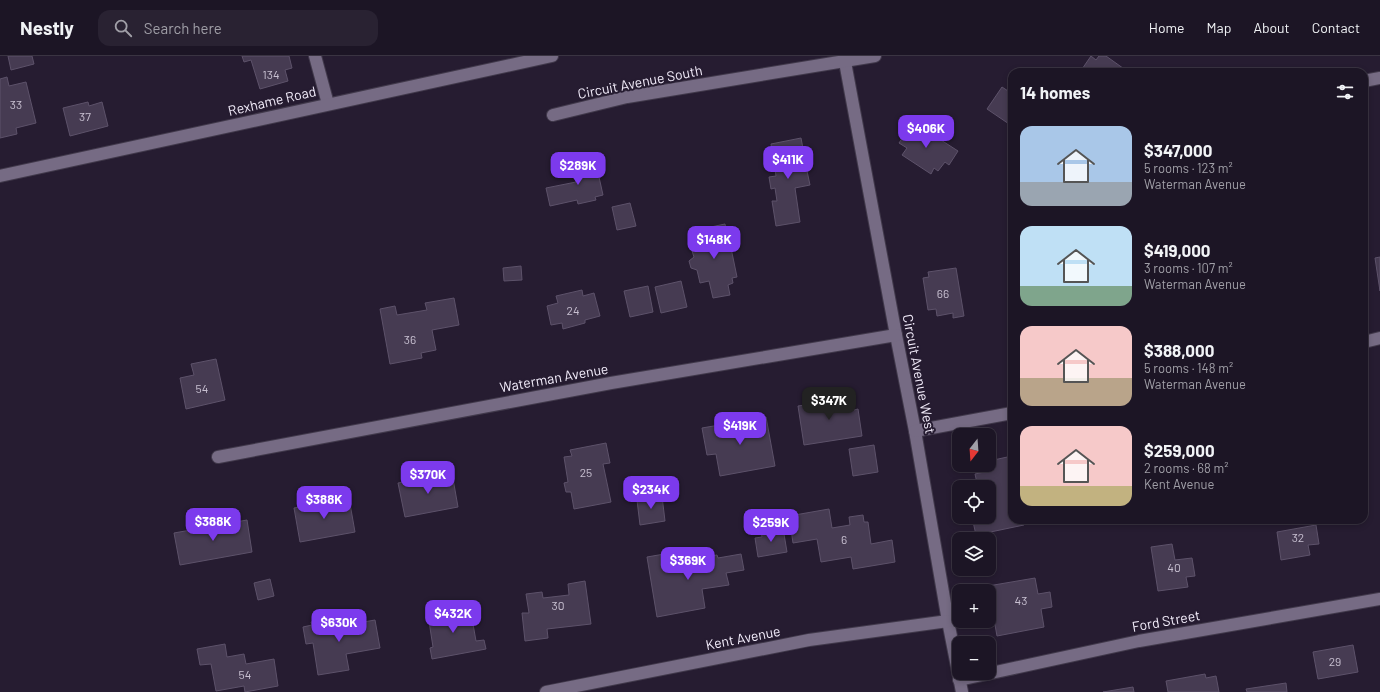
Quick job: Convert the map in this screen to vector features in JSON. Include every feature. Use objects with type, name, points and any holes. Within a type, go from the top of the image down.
[{"type":"street","points":[[315,56],[328,104]]},
{"type":"street","name":"Rexhame Road","points":[[0,176],[552,56]]},
{"type":"street","name":"Circuit Avenue South","points":[[553,115],[627,97],[875,56]]},
{"type":"street","name":"Circuit Avenue West","points":[[845,62],[915,431],[952,642]]},
{"type":"street","points":[[1368,80],[1380,78]]},
{"type":"street","name":"Waterman Avenue","points":[[218,458],[611,383],[896,336]]},
{"type":"street","points":[[1368,341],[1380,338]]},
{"type":"street","points":[[915,431],[1008,414]]},
{"type":"street","name":"Ford Street","points":[[996,672],[1139,641],[1380,598]]},
{"type":"street","name":"Kent Avenue","points":[[546,692],[809,640],[948,621]]},
{"type":"street","name":"Circuit Avenue West","points":[[959,680],[962,692]]},
{"type":"building","points":[[8,56],[32,56],[34,64],[11,70]]},
{"type":"building","points":[[242,56],[289,56],[292,68],[285,70],[288,81],[260,89],[251,60],[244,62]]},
{"type":"building","points":[[1091,56],[1096,60],[1099,56],[1106,56],[1123,68],[1083,68]]},
{"type":"building","points":[[7,77],[9,86],[26,82],[36,123],[16,128],[17,134],[0,138],[0,79]]},
{"type":"building","points":[[1002,87],[1008,91],[1008,123],[987,109]]},
{"type":"building","points":[[88,102],[89,106],[102,102],[108,126],[70,136],[63,108]]},
{"type":"building","points":[[913,122],[958,151],[949,165],[945,162],[938,171],[934,168],[931,174],[902,155],[907,148],[899,143]]},
{"type":"building","points":[[801,138],[805,159],[808,159],[810,170],[807,171],[810,185],[795,188],[800,222],[776,226],[772,201],[777,201],[775,188],[771,189],[769,177],[776,176],[771,144]]},
{"type":"building","points":[[595,159],[603,195],[595,197],[596,200],[578,204],[577,200],[550,206],[546,188],[576,182],[572,164]]},
{"type":"building","points":[[630,203],[636,226],[617,230],[612,207]]},
{"type":"building","points":[[725,224],[727,234],[723,235],[726,250],[731,248],[737,277],[732,278],[733,283],[728,285],[730,295],[713,298],[709,281],[700,283],[697,270],[691,268],[689,261],[694,257],[692,251],[696,250],[692,231]]},
{"type":"building","points":[[1380,257],[1380,291],[1375,258]]},
{"type":"building","points":[[521,266],[522,280],[504,281],[503,268]]},
{"type":"building","points":[[956,268],[964,316],[953,318],[953,313],[937,316],[936,309],[928,310],[923,278],[929,277],[928,272]]},
{"type":"building","points":[[681,281],[687,307],[661,313],[655,287]]},
{"type":"building","points":[[648,286],[653,312],[630,317],[624,291]]},
{"type":"building","points":[[582,290],[583,296],[594,293],[600,316],[585,320],[585,323],[563,329],[562,323],[551,325],[547,306],[558,303],[556,296]]},
{"type":"building","points":[[454,298],[459,325],[432,330],[436,350],[421,353],[422,358],[390,364],[380,309],[395,306],[397,315],[427,310],[425,303]]},
{"type":"building","points":[[216,359],[225,400],[186,409],[180,378],[194,375],[191,364]]},
{"type":"building","points":[[852,398],[854,410],[858,409],[862,436],[804,445],[798,406]]},
{"type":"building","points":[[766,417],[775,466],[720,476],[716,454],[707,455],[702,428]]},
{"type":"building","points":[[606,443],[610,463],[603,464],[611,502],[574,509],[571,492],[566,492],[564,483],[568,482],[564,457],[572,456],[570,450]]},
{"type":"building","points":[[874,445],[878,472],[853,476],[849,449]]},
{"type":"building","points":[[1008,457],[1008,524],[1024,525],[990,532],[975,532],[974,524],[996,524],[996,480],[976,480],[975,474],[996,472],[996,459]]},
{"type":"building","points":[[452,473],[458,507],[405,517],[398,483]]},
{"type":"building","points":[[662,496],[665,521],[640,525],[637,500]]},
{"type":"building","points":[[349,498],[355,532],[300,542],[294,508]]},
{"type":"building","points":[[829,509],[832,528],[850,525],[849,517],[863,515],[864,522],[868,522],[871,544],[892,540],[895,562],[853,569],[851,557],[821,562],[817,539],[793,543],[789,516]]},
{"type":"building","points":[[247,520],[252,552],[180,565],[174,533]]},
{"type":"building","points":[[1316,525],[1319,544],[1308,545],[1310,555],[1281,560],[1277,532]]},
{"type":"building","points":[[783,528],[787,552],[758,557],[755,538],[762,537],[761,531]]},
{"type":"building","points":[[1172,544],[1175,560],[1192,558],[1195,576],[1186,577],[1188,587],[1158,591],[1151,547]]},
{"type":"building","points":[[670,553],[673,570],[694,567],[693,559],[717,555],[718,558],[741,554],[744,570],[726,573],[729,585],[702,589],[705,608],[657,617],[647,557]]},
{"type":"building","points":[[1035,578],[1038,594],[1050,592],[1052,607],[1041,609],[1044,627],[997,636],[996,628],[996,585]]},
{"type":"building","points":[[270,579],[274,596],[258,600],[254,583]]},
{"type":"building","points":[[585,581],[591,624],[547,629],[548,638],[525,641],[522,613],[529,613],[526,594],[542,592],[543,598],[569,595],[568,584]]},
{"type":"building","points":[[470,607],[476,641],[484,640],[486,649],[432,659],[430,648],[433,647],[428,615]]},
{"type":"building","points":[[332,618],[340,622],[341,626],[375,620],[380,648],[346,654],[349,670],[318,675],[313,643],[306,644],[303,627],[312,625],[311,622]]},
{"type":"building","points":[[225,644],[227,657],[244,654],[246,664],[274,659],[278,686],[245,692],[244,686],[216,691],[211,664],[200,665],[197,649]]},
{"type":"building","points":[[1353,645],[1358,672],[1318,679],[1313,652]]},
{"type":"building","points":[[1205,674],[1206,678],[1216,676],[1219,692],[1168,692],[1166,681]]},
{"type":"building","points":[[1286,683],[1287,692],[1247,692],[1246,689]]},
{"type":"building","points":[[1133,687],[1134,692],[1103,692]]}]
